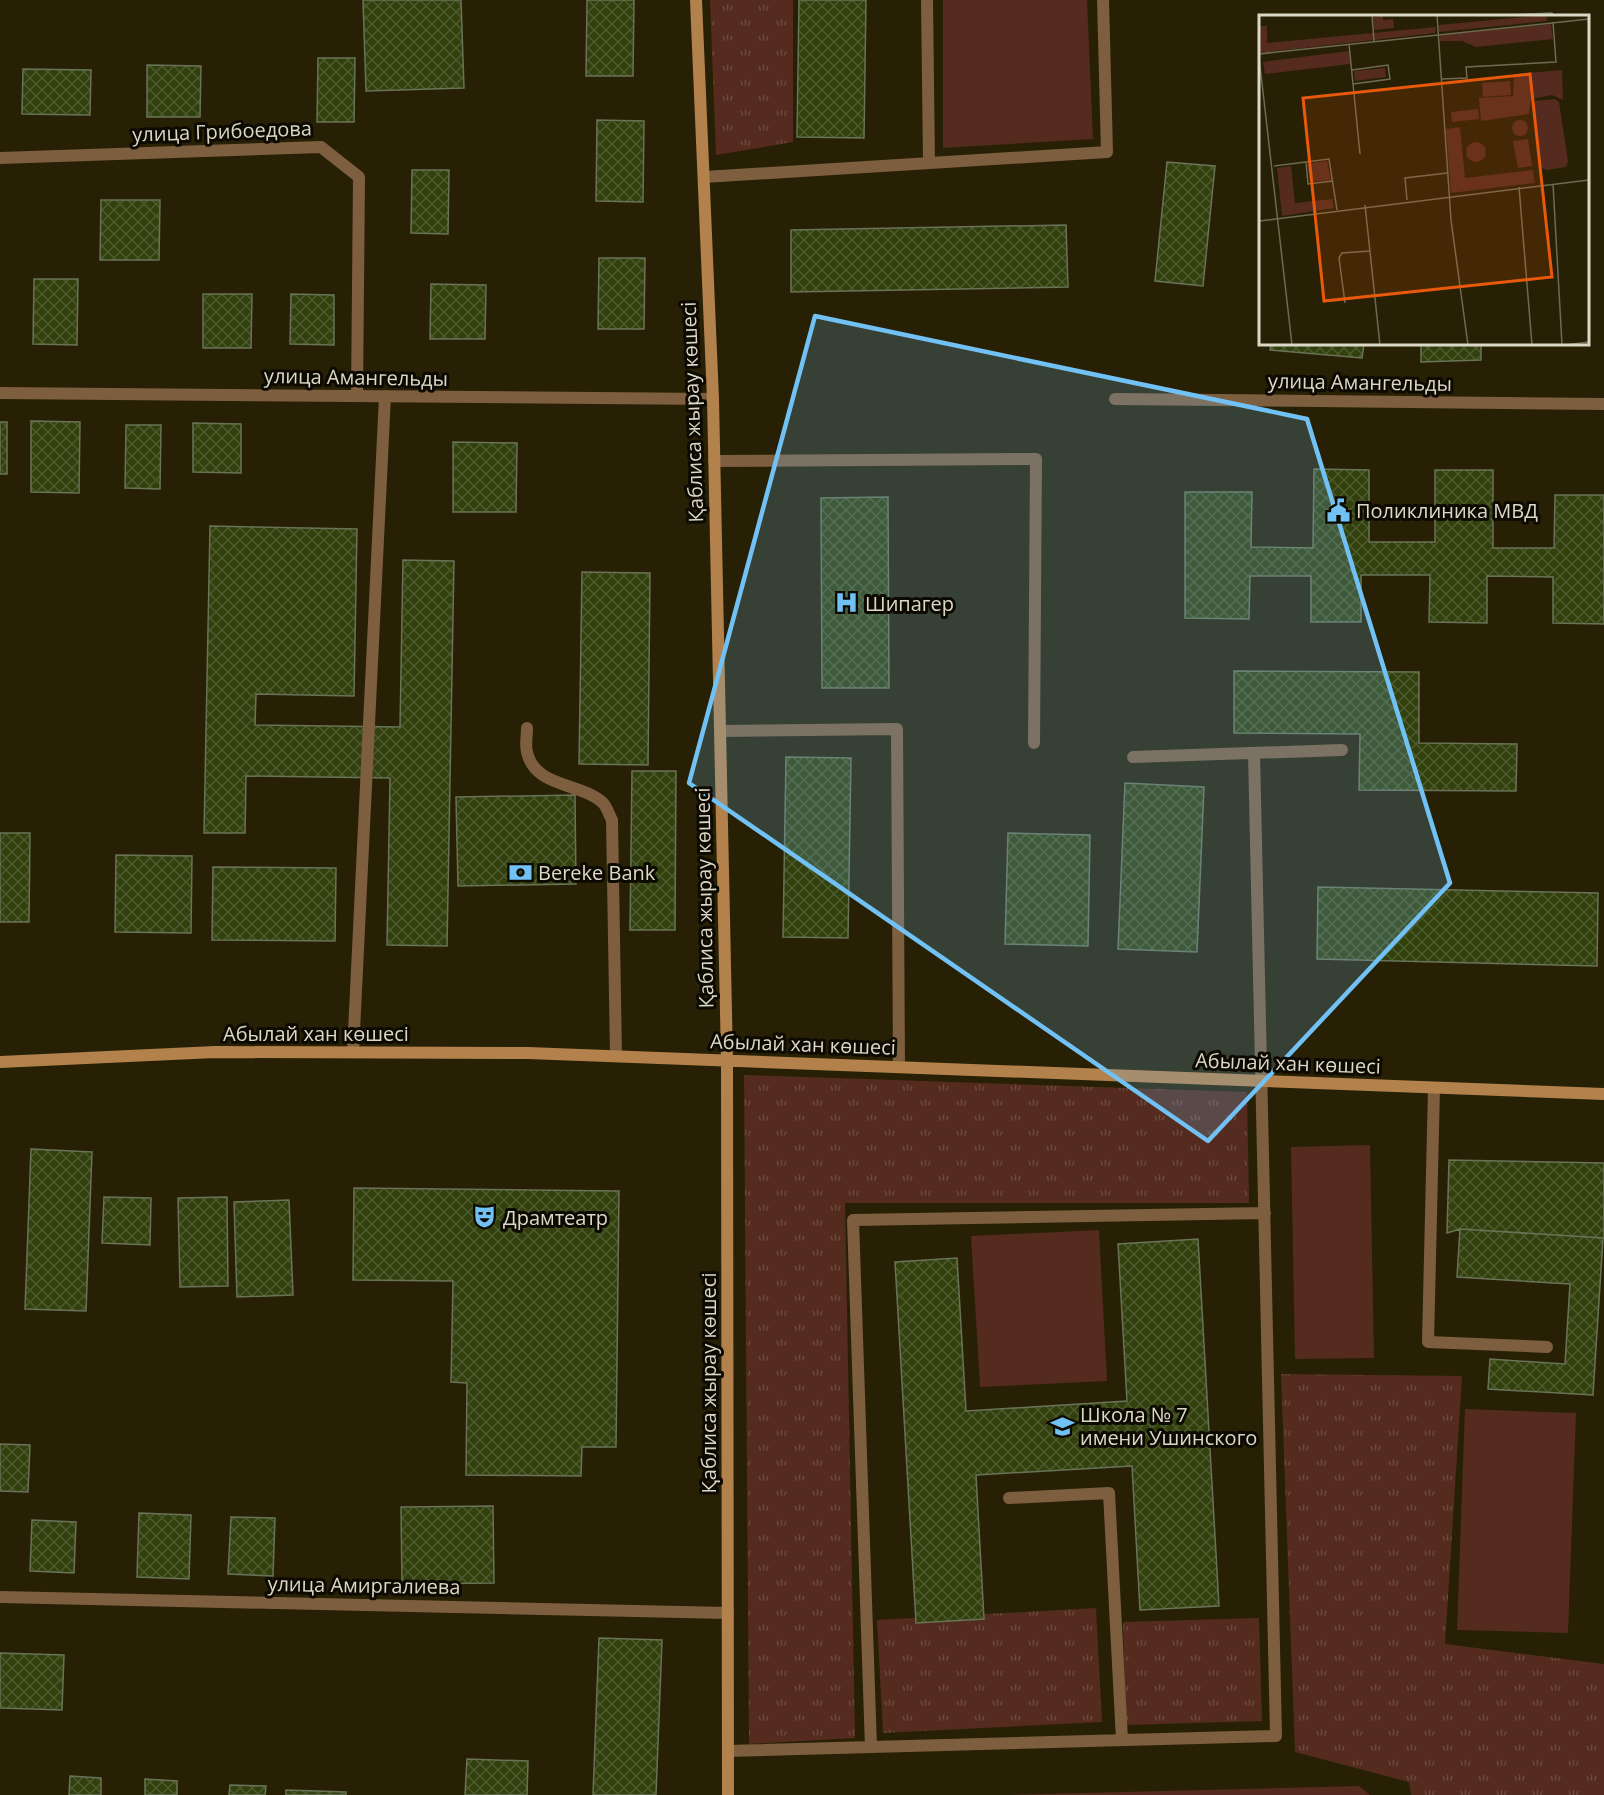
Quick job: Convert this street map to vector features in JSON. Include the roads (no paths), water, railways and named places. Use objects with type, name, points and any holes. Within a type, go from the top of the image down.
[{"type":"street","name":"Қаблиса жырау көшесі","points":[[696,0],[713,399],[727,1060],[728,1795]]},
{"type":"street","points":[[927,0],[929,163]]},
{"type":"street","points":[[704,177],[1107,152],[1103,0]]},
{"type":"street","name":"улица Грибоедова","points":[[0,158],[321,147],[359,177],[357,396]]},
{"type":"street","name":"улица Амангельды","points":[[0,393],[713,399]]},
{"type":"street","points":[[352,1052],[385,396]]},
{"type":"street","name":"улица Амангельды","points":[[1115,399],[1604,404]]},
{"type":"street","points":[[714,461],[1036,459],[1034,743]]},
{"type":"street","points":[[527,728],[526,751],[533,766],[548,779],[587,792],[604,805],[612,820],[616,1056]]},
{"type":"street","points":[[720,731],[897,729],[899,1067]]},
{"type":"street","points":[[1133,757],[1342,750]]},
{"type":"street","points":[[728,1751],[1276,1736],[1254,753]]},
{"type":"street","name":"Абылай хан көшесі","points":[[0,1062],[215,1052],[528,1053],[1604,1094]]},
{"type":"street","points":[[1434,1088],[1428,1342],[1547,1347]]},
{"type":"street","points":[[871,1747],[853,1220],[1265,1213]]},
{"type":"street","points":[[1009,1498],[1109,1494],[1122,1740]]},
{"type":"street","name":"улица Амиргалиева","points":[[0,1596],[728,1613]]},
{"type":"place","name":"Поликлиника МВД","points":[[1338,510]]},
{"type":"place","name":"Шипагер","points":[[847,603]]},
{"type":"place","name":"Bereke Bank","points":[[520,872]]},
{"type":"place","name":"Драмтеатр","points":[[485,1217]]},
{"type":"place","name":"Школа № 7 имени Ушинского","points":[[1062,1426]]}]
